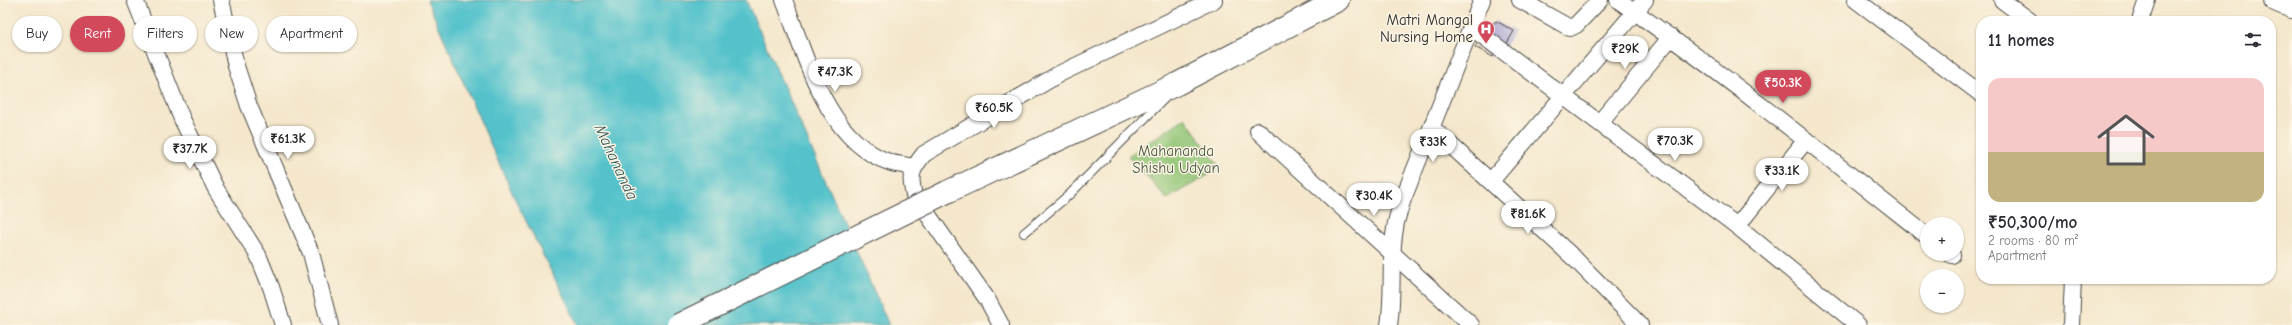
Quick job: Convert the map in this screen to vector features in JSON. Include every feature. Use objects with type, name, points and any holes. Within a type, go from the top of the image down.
[{"type":"main road","points":[[678,325],[947,192],[1178,84],[1338,0]]},
{"type":"main road","points":[[2275,0],[2292,7]]},
{"type":"street","points":[[136,0],[160,66],[195,148],[216,189],[258,255],[271,287],[282,325]]},
{"type":"street","points":[[221,0],[236,66],[249,106],[311,253],[330,325]]},
{"type":"street","points":[[784,0],[822,98],[844,129],[870,152],[889,162],[913,167]]},
{"type":"street","points":[[1001,325],[987,299],[914,195],[910,180],[913,167],[924,154],[1059,74],[1214,0]]},
{"type":"street","points":[[1389,325],[1392,305],[1392,253],[1395,229],[1403,199],[1482,0]]},
{"type":"street","points":[[1520,0],[1570,28],[1576,25],[1600,0]]},
{"type":"street","points":[[1618,0],[1640,6],[1671,37],[1806,140],[1920,230]]},
{"type":"street","points":[[1856,0],[1976,90]]},
{"type":"street","points":[[2002,0],[2023,16]]},
{"type":"street","points":[[2142,16],[2147,0]]},
{"type":"street","points":[[1491,181],[1565,96],[1640,6]]},
{"type":"street","points":[[1471,27],[1600,122],[1737,226],[1858,325]]},
{"type":"street","points":[[1600,122],[1671,37]]},
{"type":"street","points":[[1432,128],[1576,260],[1640,325]]},
{"type":"street","points":[[1258,131],[1471,325]]},
{"type":"street","points":[[1737,226],[1806,140]]},
{"type":"street","points":[[2071,325],[2073,284]]},
{"type":"lane","points":[[1024,233],[1070,194],[1178,84]]},
{"type":"green space","name":"Mahananda Shishu Udyan","points":[[1185,118],[1220,168],[1167,199],[1128,156]]},
{"type":"water","name":"Mahananda","points":[[427,0],[746,0],[889,325],[578,325],[513,195]]},
{"type":"building","points":[[1496,21],[1514,31],[1500,55],[1496,52],[1493,57],[1475,47],[1485,30]]},
{"type":"place","name":"Matri Mangal Nursing Home","points":[[1486,44]]}]
